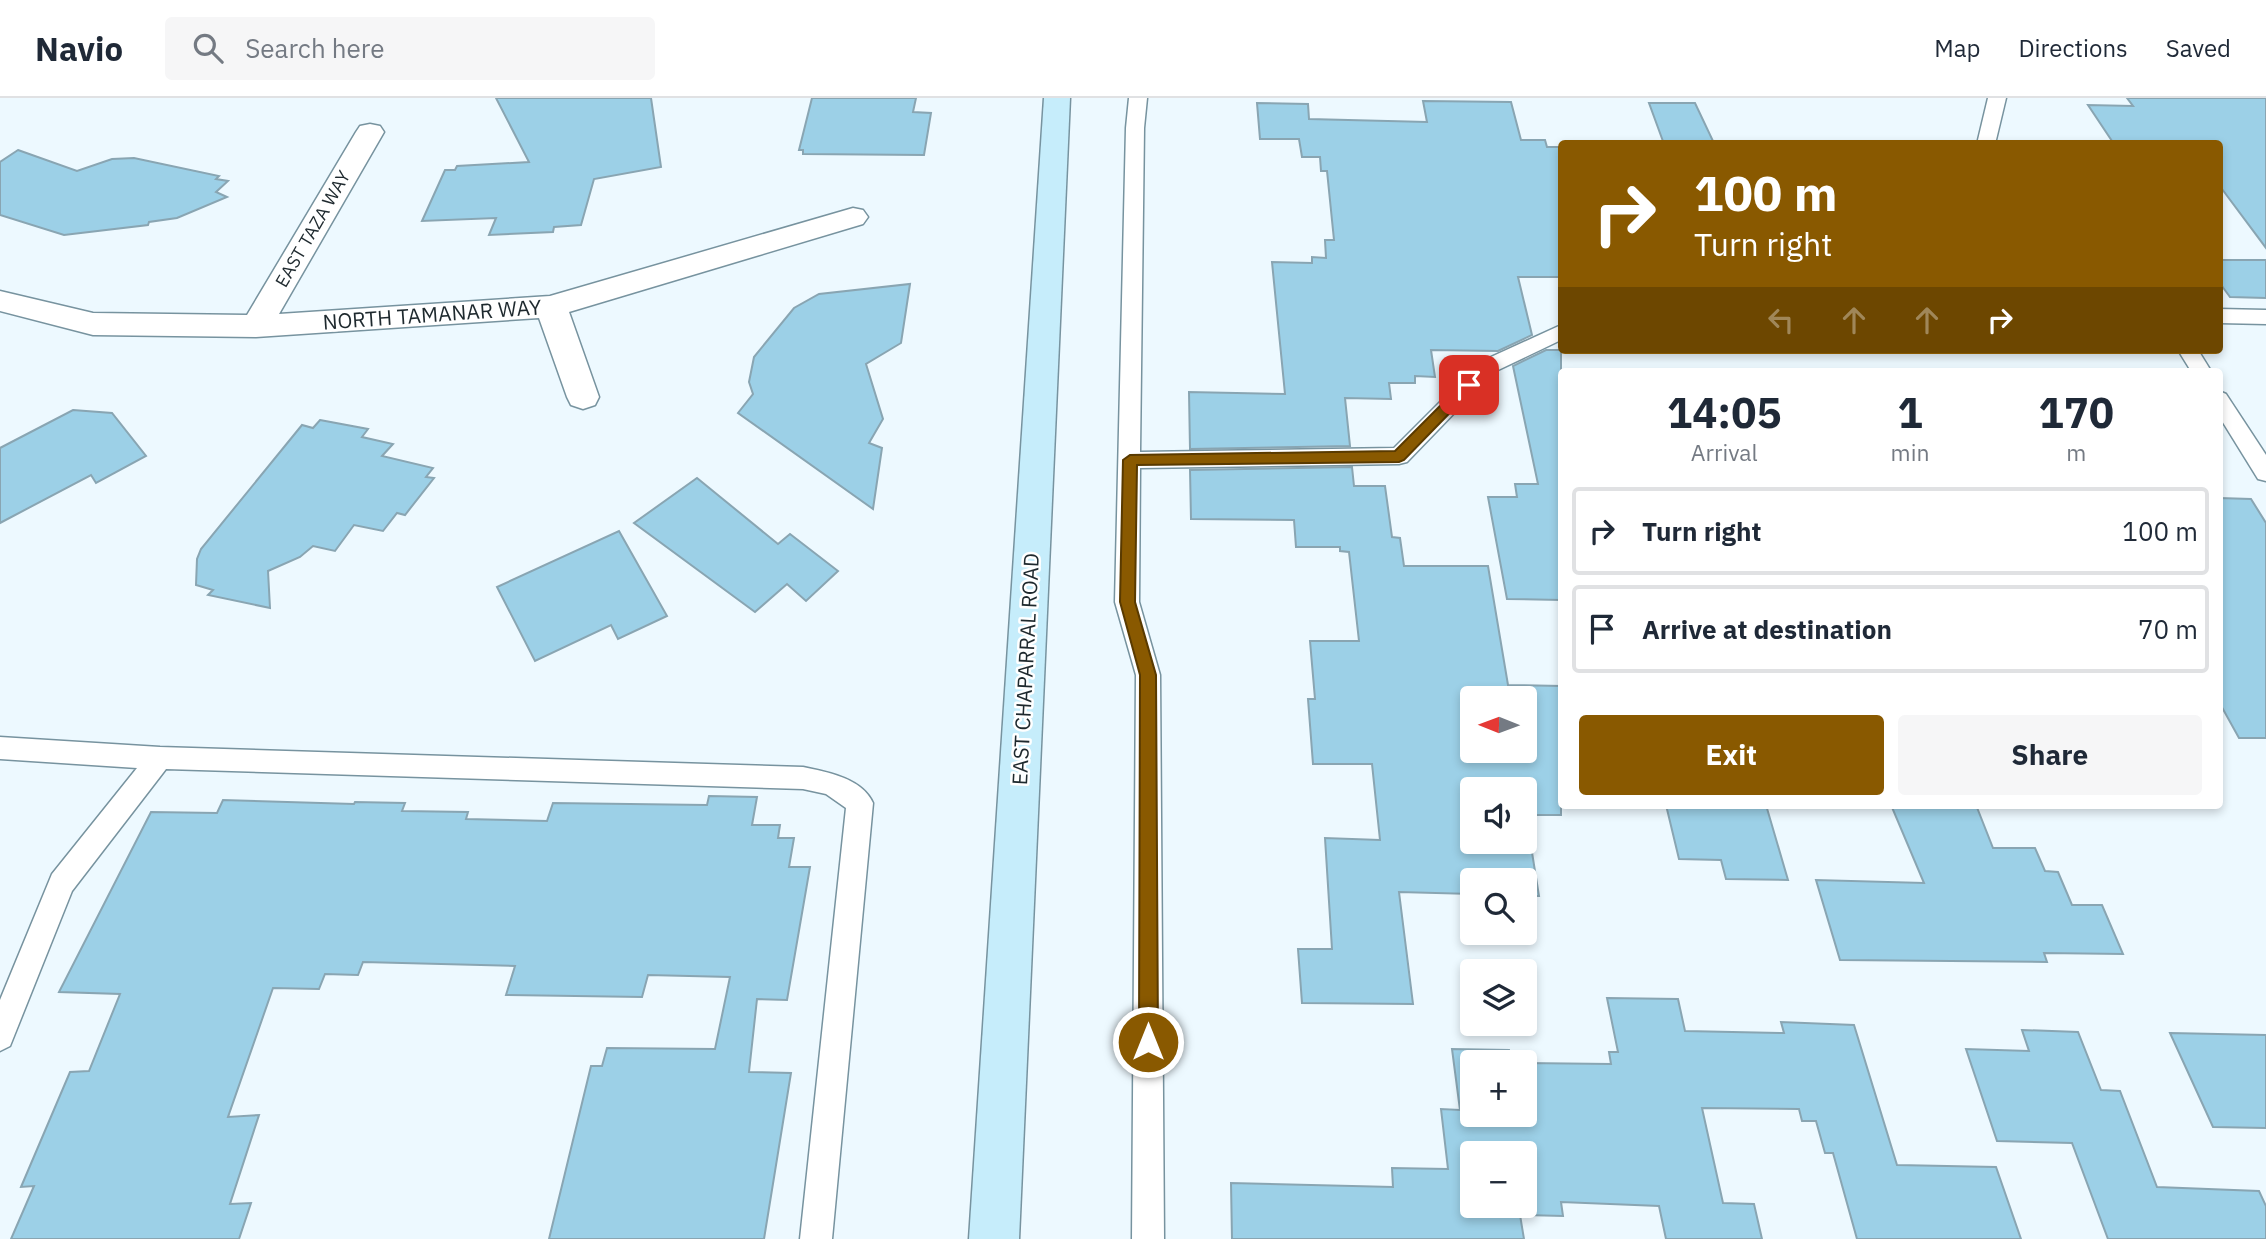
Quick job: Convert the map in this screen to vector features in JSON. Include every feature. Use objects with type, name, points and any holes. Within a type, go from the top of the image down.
[{"type":"main road","name":"EAST CHAPARRAL ROAD","points":[[994,1239],[1058,98]]},
{"type":"street","name":"EAST TAZA WAY","points":[[257,326],[369,132]]},
{"type":"street","name":"NORTH TAMANAR WAY","points":[[1,302],[93,324],[257,326],[551,307],[853,217]]},
{"type":"street","points":[[551,307],[583,397]]},
{"type":"lane","points":[[1138,98],[1127,602],[1148,675],[1148,1239]]},
{"type":"lane","points":[[1987,140],[1997,98]]},
{"type":"lane","points":[[2223,316],[2266,317]]},
{"type":"lane","points":[[1130,460],[1399,456],[1487,367],[1558,333]]},
{"type":"lane","points":[[2223,405],[2266,473]]},
{"type":"lane","points":[[0,748],[160,758],[803,778],[832,784],[860,803],[816,1239]]},
{"type":"lane","points":[[0,1036],[62,883],[160,758]]},
{"type":"building","points":[[496,98],[651,98],[661,167],[594,179],[581,225],[554,227],[553,232],[489,235],[496,218],[422,221],[445,170],[455,170],[457,166],[529,162]]},
{"type":"building","points":[[812,98],[916,98],[913,112],[931,113],[924,155],[803,154],[803,150],[799,150]]},
{"type":"building","points":[[2127,98],[2266,98],[2266,248],[2223,190],[2223,140],[2111,140],[2088,105],[2133,106]]},
{"type":"building","points":[[1423,101],[1511,102],[1521,140],[1545,140],[1547,147],[1558,147],[1558,277],[1518,277],[1532,335],[1498,351],[1431,350],[1435,377],[1415,376],[1415,383],[1389,383],[1391,399],[1345,398],[1350,446],[1190,449],[1189,392],[1285,394],[1272,262],[1312,263],[1312,257],[1326,258],[1325,240],[1334,240],[1327,171],[1321,171],[1320,157],[1302,157],[1299,139],[1260,139],[1257,103],[1308,104],[1309,119],[1427,122]]},
{"type":"building","points":[[1649,103],[1695,103],[1713,140],[1663,140]]},
{"type":"building","points":[[18,150],[77,171],[112,159],[134,158],[219,176],[216,179],[228,181],[216,192],[227,197],[177,218],[149,222],[148,225],[64,235],[0,215],[0,162]]},
{"type":"building","points":[[2223,260],[2266,260],[2266,298],[2230,297],[2223,287]]},
{"type":"building","points":[[910,284],[901,343],[866,364],[883,419],[869,443],[882,448],[873,509],[738,413],[753,394],[749,382],[754,357],[794,308],[819,294]]},
{"type":"building","points":[[1546,350],[1558,350],[1558,354],[1561,354],[1561,368],[1558,368],[1558,600],[1507,599],[1488,497],[1517,497],[1515,484],[1538,484],[1513,366]]},
{"type":"building","points":[[73,410],[112,413],[146,456],[96,483],[91,475],[0,523],[0,448]]},
{"type":"building","points":[[320,420],[368,429],[362,437],[393,444],[382,456],[433,468],[426,477],[434,478],[405,515],[397,513],[383,531],[354,525],[335,551],[313,546],[300,557],[268,571],[270,608],[208,595],[213,590],[196,585],[197,559],[201,549],[302,425],[313,428]]},
{"type":"building","points":[[1352,467],[1354,486],[1385,486],[1392,537],[1400,538],[1404,566],[1488,566],[1508,685],[1558,686],[1558,809],[1561,809],[1561,815],[1537,815],[1537,777],[1460,777],[1460,854],[1532,854],[1535,868],[1460,868],[1460,894],[1399,892],[1413,1004],[1302,1003],[1298,949],[1332,949],[1325,838],[1380,840],[1372,764],[1313,764],[1308,699],[1315,699],[1310,641],[1359,641],[1349,552],[1340,551],[1340,547],[1296,547],[1294,520],[1191,519],[1190,470]]},
{"type":"building","points":[[697,478],[778,544],[790,534],[838,571],[806,601],[787,584],[755,612],[634,523]]},
{"type":"building","points":[[2223,498],[2251,499],[2266,523],[2266,738],[2239,738],[2223,709]]},
{"type":"building","points":[[619,531],[667,616],[618,639],[611,625],[535,661],[497,587]]},
{"type":"building","points":[[709,796],[757,797],[752,825],[780,825],[778,838],[794,838],[789,867],[810,867],[787,1000],[757,999],[749,1072],[791,1073],[764,1239],[549,1239],[591,1066],[602,1066],[607,1048],[715,1049],[730,977],[648,975],[642,997],[506,995],[515,966],[363,962],[358,975],[325,974],[319,989],[273,988],[228,1117],[259,1115],[230,1204],[251,1203],[239,1239],[11,1239],[34,1186],[21,1187],[70,1072],[89,1071],[120,994],[59,992],[151,812],[217,813],[223,800],[405,803],[402,811],[468,812],[466,819],[547,821],[553,803],[707,805]]},
{"type":"building","points":[[1667,809],[1767,809],[1788,880],[1726,879],[1721,860],[1679,859]]},
{"type":"building","points":[[1893,809],[1978,809],[1993,848],[2035,848],[2045,871],[2058,872],[2072,905],[2102,905],[2123,954],[2044,953],[2047,962],[1840,960],[1816,880],[1924,883]]},
{"type":"building","points":[[1607,998],[1678,999],[1685,1031],[1784,1033],[1781,1022],[1854,1025],[1897,1165],[1996,1167],[2021,1239],[1857,1239],[1833,1153],[1825,1153],[1816,1121],[1802,1121],[1799,1109],[1702,1108],[1723,1203],[1754,1204],[1762,1239],[1666,1239],[1659,1206],[1561,1202],[1563,1216],[1537,1215],[1537,1141],[1460,1141],[1460,1218],[1520,1218],[1524,1239],[1232,1239],[1231,1183],[1393,1187],[1392,1168],[1448,1169],[1441,1109],[1460,1110],[1460,1127],[1537,1127],[1537,1063],[1611,1064],[1609,1052],[1618,1052]]},
{"type":"building","points":[[2022,1030],[2078,1032],[2101,1090],[2120,1091],[2157,1187],[2259,1191],[2266,1206],[2266,1239],[2108,1239],[2072,1143],[1997,1141],[1966,1049],[2029,1051]]},
{"type":"building","points":[[2170,1033],[2266,1035],[2266,1128],[2213,1127]]},
{"type":"building","points":[[1452,1049],[1509,1050],[1460,1050],[1460,1110]]},
{"type":"route","points":[[1148,1042],[1148,675],[1127,602],[1130,460],[1399,456],[1469,385]]}]
